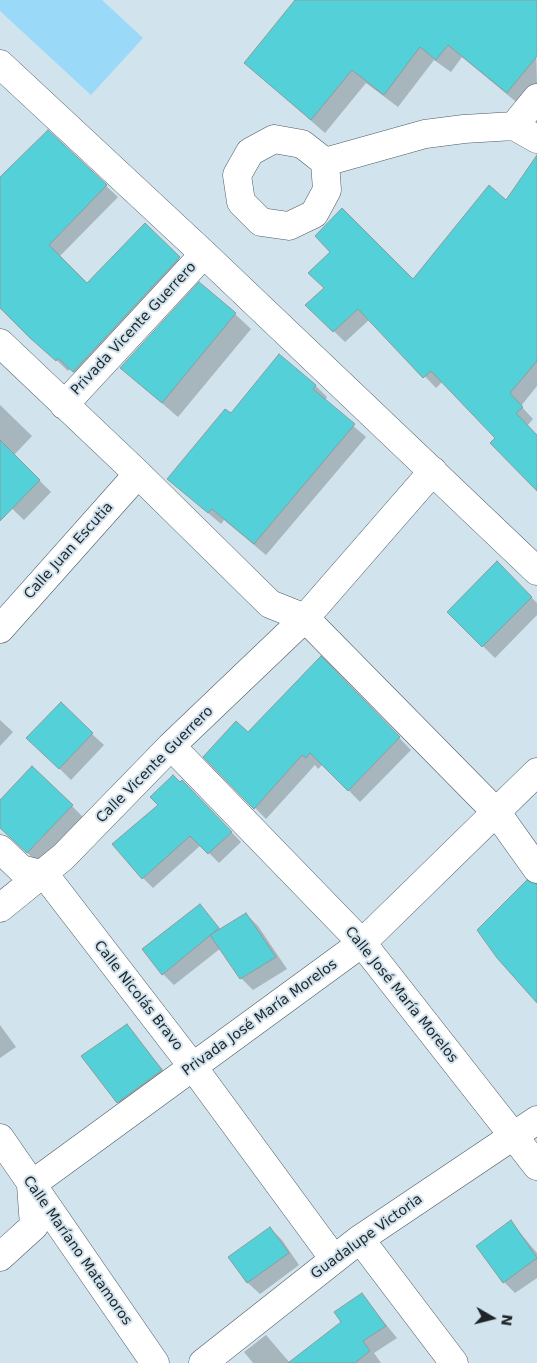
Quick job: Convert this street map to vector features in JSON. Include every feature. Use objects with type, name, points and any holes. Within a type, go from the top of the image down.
[{"type":"street","points":[[0,64],[204,254],[537,571]]},
{"type":"street","points":[[325,162],[425,134],[464,129],[525,133],[537,98]]},
{"type":"street","name":"Privada Vicente Guerrero","points":[[64,404],[204,254]]},
{"type":"street","points":[[2,347],[138,474],[270,604],[305,618],[497,813],[537,869]]},
{"type":"street","name":"Calle Vicente Guerrero","points":[[0,908],[44,875],[171,746],[305,618],[432,471]]},
{"type":"street","name":"Calle Juan Escutia","points":[[0,629],[138,474]]},
{"type":"street","name":"Calle José María Morelos","points":[[171,746],[362,943],[537,1166]]},
{"type":"street","name":"Privada José María Morelos","points":[[31,1185],[362,943],[537,772]]},
{"type":"street","points":[[0,848],[21,869],[44,875]]},
{"type":"street","name":"Calle Nicolás Bravo","points":[[44,875],[193,1067],[334,1259]]},
{"type":"street","name":"Guadalupe Victoria","points":[[218,1358],[334,1259],[537,1120]]},
{"type":"street","name":"Calle Maríano Matamoros","points":[[0,1138],[155,1363]]},
{"type":"street","points":[[0,1257],[34,1226],[31,1185]]},
{"type":"street","points":[[360,1240],[454,1363]]},
{"type":"shaded area","points":[[0,0],[102,0],[143,38],[91,95],[0,11]]},
{"type":"building","points":[[295,0],[537,0],[537,56],[507,93],[448,45],[436,60],[420,47],[384,95],[352,70],[311,120],[244,63]]},
{"type":"building","points":[[48,130],[107,185],[49,245],[87,283],[145,223],[180,257],[73,372],[58,358],[56,361],[0,308],[0,177]]},
{"type":"building","points":[[537,155],[537,361],[510,393],[523,407],[516,413],[537,435],[537,491],[490,443],[495,438],[431,371],[423,378],[358,309],[333,332],[305,305],[324,288],[308,273],[330,252],[315,236],[342,208],[413,279],[489,185],[506,200]]},
{"type":"building","points":[[199,282],[236,313],[162,403],[120,368]]},
{"type":"building","points":[[279,354],[316,385],[313,389],[355,424],[254,544],[212,509],[208,513],[167,479],[225,409],[231,413]]},
{"type":"building","points":[[0,440],[40,480],[0,521]]},
{"type":"building","points":[[497,561],[532,597],[482,647],[447,612]]},
{"type":"building","points":[[321,656],[400,737],[348,791],[310,753],[306,758],[302,755],[254,809],[203,757],[236,721],[248,732]]},
{"type":"building","points":[[61,702],[93,733],[59,769],[26,738]]},
{"type":"building","points":[[32,766],[73,805],[27,853],[0,828],[0,800]]},
{"type":"building","points":[[173,775],[180,782],[182,780],[232,832],[208,854],[190,836],[142,879],[112,844],[158,805],[150,797]]},
{"type":"building","points":[[527,880],[537,884],[537,1003],[497,958],[477,930]]},
{"type":"building","points":[[200,904],[219,928],[162,975],[142,949]]},
{"type":"building","points":[[246,913],[276,957],[240,979],[210,935]]},
{"type":"building","points":[[127,1024],[162,1070],[117,1103],[81,1056]]},
{"type":"building","points":[[511,1220],[537,1258],[503,1283],[476,1246]]},
{"type":"building","points":[[270,1227],[289,1253],[247,1283],[228,1257]]},
{"type":"building","points":[[362,1293],[386,1326],[363,1341],[370,1351],[355,1363],[288,1363],[341,1322],[334,1312]]}]
